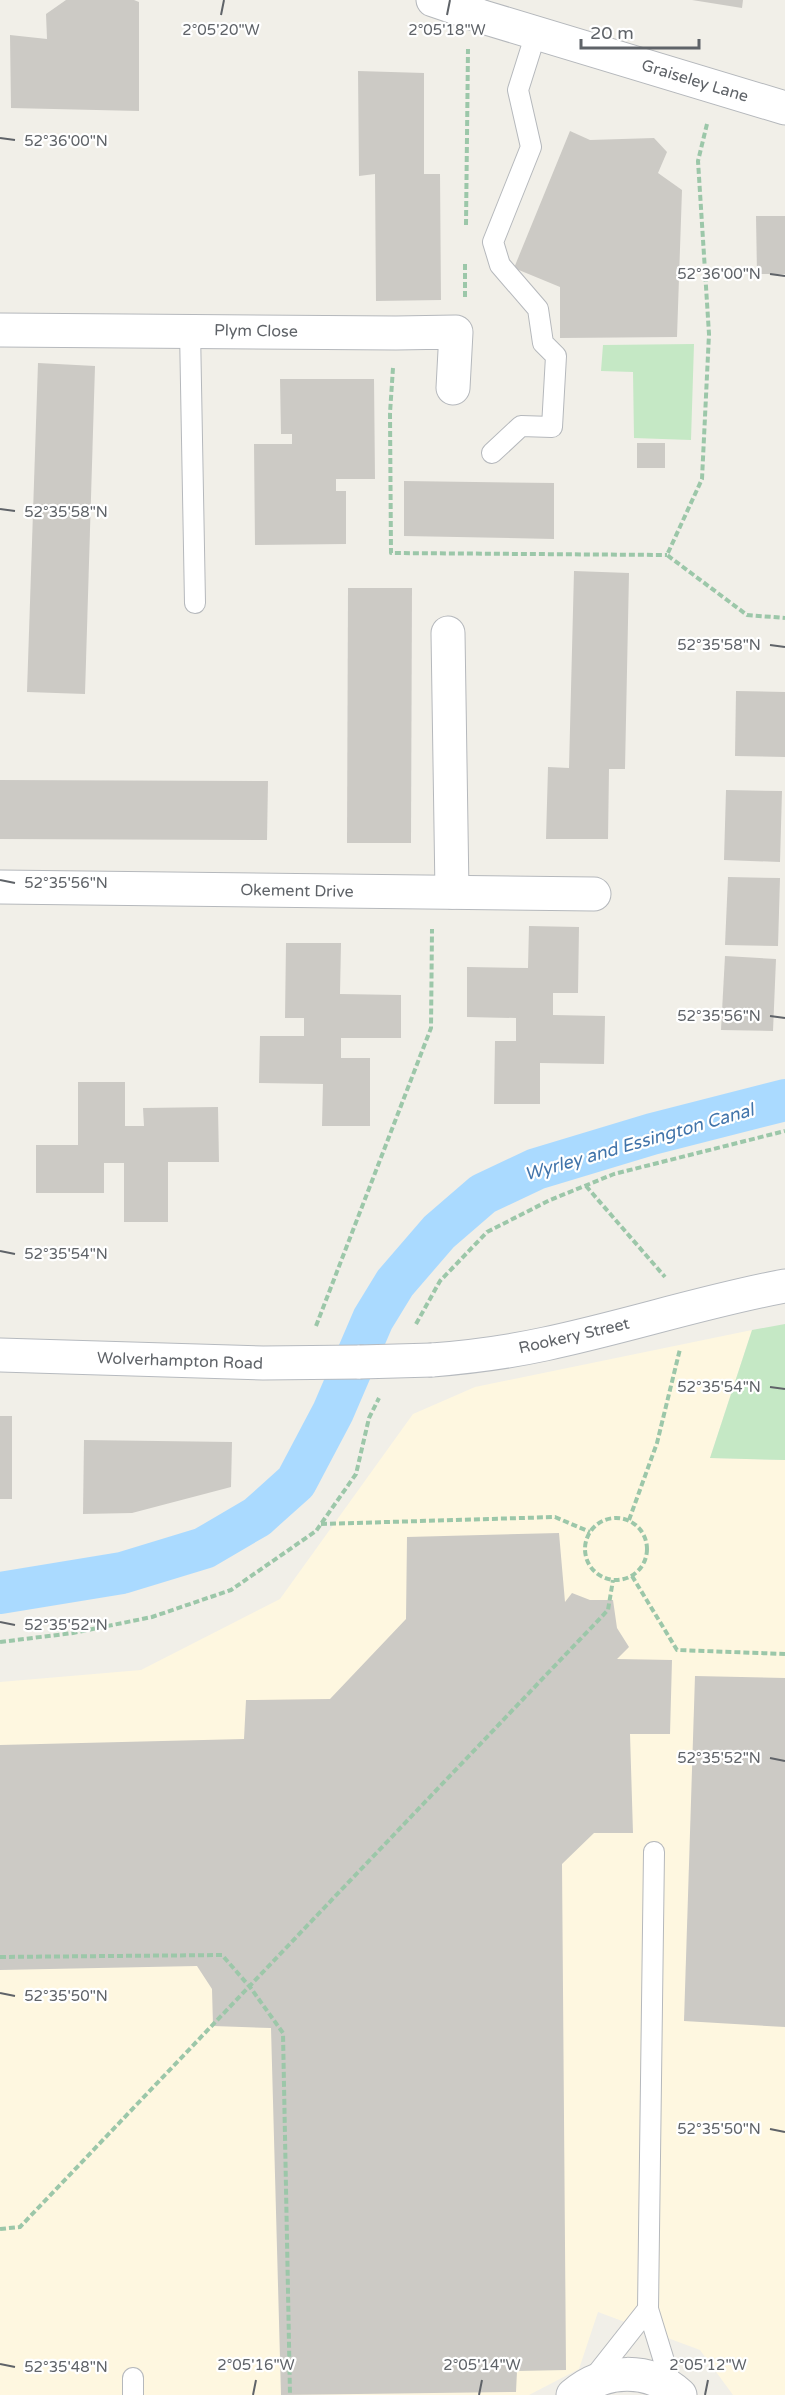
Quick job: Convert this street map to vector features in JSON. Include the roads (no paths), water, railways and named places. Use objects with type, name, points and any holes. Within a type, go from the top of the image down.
[{"type":"street","name":"Graiseley Lane","points":[[433,0],[785,108]]},
{"type":"street","name":"Plym Close","points":[[0,330],[456,332],[453,388]]},
{"type":"street","points":[[442,892],[448,633]]},
{"type":"street","name":"Okement Drive","points":[[0,887],[594,894]]},
{"type":"street","name":"Rookery Street","points":[[360,1362],[432,1360],[546,1344],[690,1307],[785,1286]]},
{"type":"street","name":"Wolverhampton Road","points":[[0,1355],[264,1363],[360,1362]]},
{"type":"street","points":[[582,2388],[618,2373],[648,2375],[676,2391]]},
{"type":"lane","points":[[492,453],[522,426],[552,427],[556,356],[543,343],[538,309],[500,264],[493,242],[531,147],[518,90],[536,33]]},
{"type":"lane","points":[[190,330],[195,603]]},
{"type":"lane","points":[[654,1852],[648,2309],[676,2391]]},
{"type":"lane","points":[[582,2388],[648,2309]]},
{"type":"waterway","name":"Wyrley and Essington Canal","points":[[0,1593],[122,1573],[204,1548],[257,1517],[296,1482],[333,1412],[373,1319],[395,1283],[439,1232],[483,1194],[536,1169],[652,1134],[785,1100]]}]
